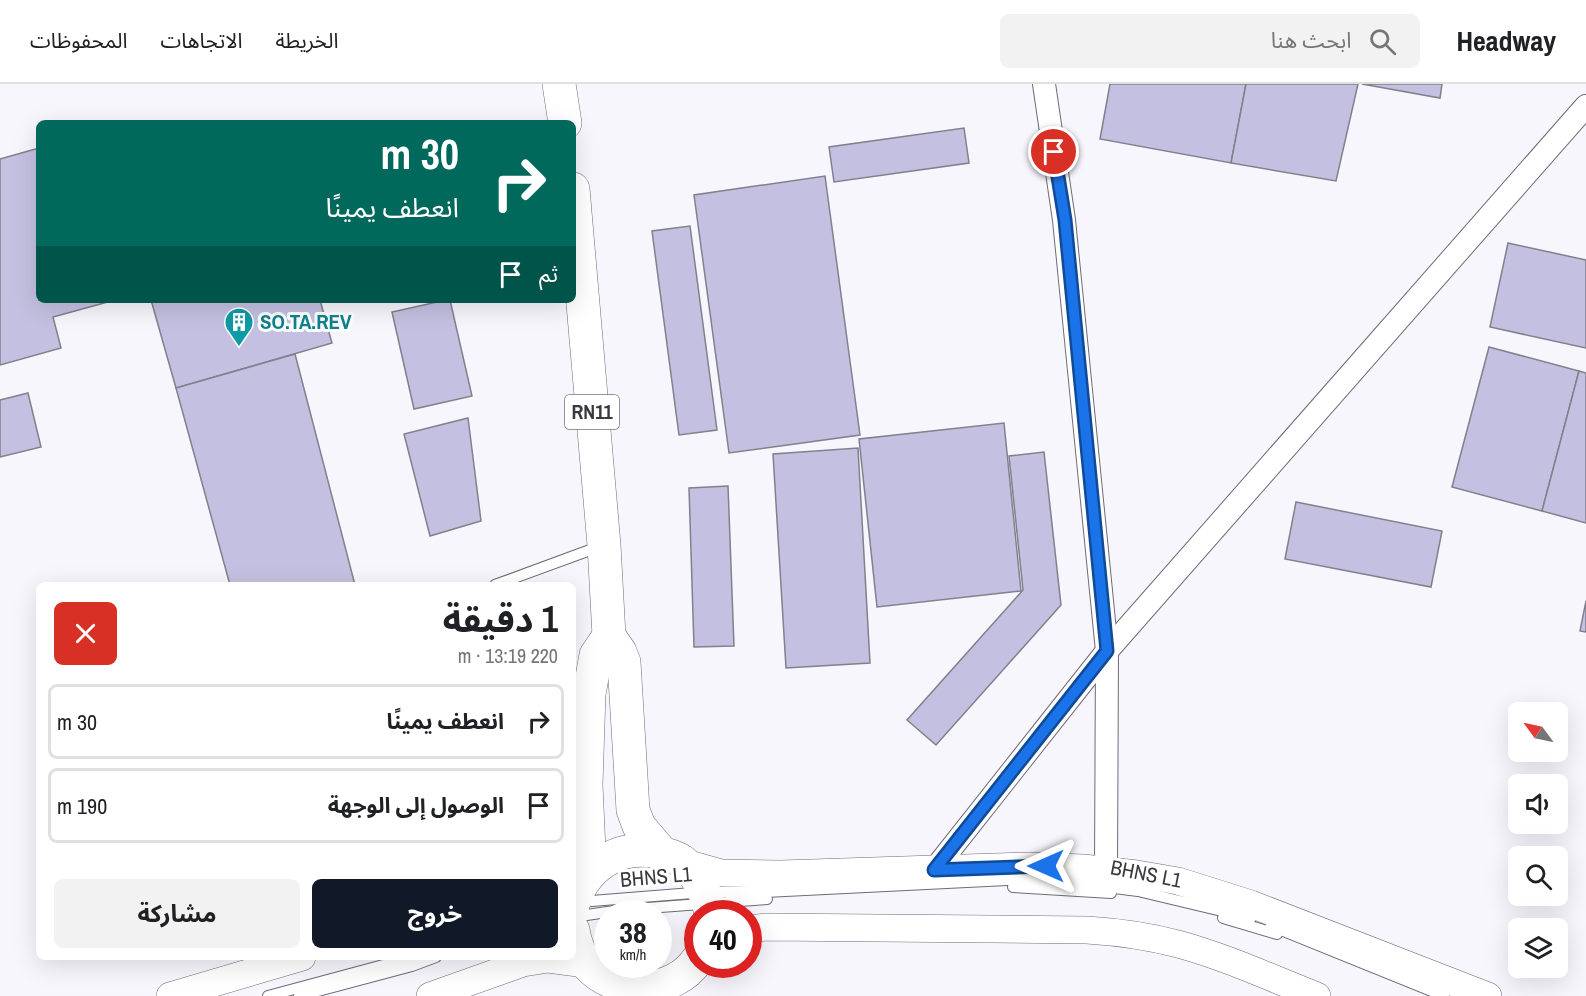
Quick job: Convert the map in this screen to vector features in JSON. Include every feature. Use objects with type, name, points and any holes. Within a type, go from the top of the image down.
[{"type":"main road","points":[[559,84],[565,120]]},
{"type":"main road","name":"RN11","points":[[576,223],[604,545],[609,636],[624,662],[633,810],[639,825],[672,857],[706,900]]},
{"type":"main road","points":[[578,891],[586,785],[589,694],[596,655],[609,636]]},
{"type":"main road","points":[[578,891],[599,864],[619,854],[640,850],[672,857]]},
{"type":"main road","points":[[576,944],[592,977],[631,990],[652,993],[684,975]]},
{"type":"street","points":[[1044,84],[1065,220],[1107,651],[1106,870]]},
{"type":"street","points":[[934,870],[1107,651],[1586,106]]},
{"type":"street","points":[[672,857],[721,873],[781,874],[1028,866],[1106,870],[1178,881],[1214,891],[1488,996]]},
{"type":"street","points":[[762,927],[1116,932],[1207,953],[1317,996]]},
{"type":"street","points":[[170,996],[292,960]]},
{"type":"street","points":[[430,996],[523,963],[542,960]]},
{"type":"street","points":[[550,960],[592,977]]},
{"type":"lane","points":[[503,582],[604,545]]},
{"type":"lane","name":"BHNS L1","points":[[724,900],[765,892],[1007,880],[1089,883],[1138,891],[1246,916],[1444,996]]},
{"type":"lane","name":"BHNS L1","points":[[762,900],[1011,887],[1107,893],[1179,905],[1263,929],[1431,996]]},
{"type":"lane","name":"BHNS L1","points":[[578,891],[599,902],[684,903]]},
{"type":"lane","name":"BHNS L1","points":[[576,917],[684,905]]},
{"type":"lane","points":[[268,996],[402,960]]},
{"type":"lane","points":[[299,996],[428,960]]},
{"type":"building","points":[[1110,84],[1246,84],[1231,163],[1100,139]]},
{"type":"building","points":[[1246,84],[1358,84],[1336,181],[1231,163]]},
{"type":"building","points":[[1362,84],[1442,84],[1440,98]]},
{"type":"building","points":[[964,128],[969,163],[834,182],[829,147]]},
{"type":"building","points":[[36,149],[36,303],[104,303],[53,317],[61,348],[0,365],[0,159]]},
{"type":"building","points":[[825,176],[860,435],[729,453],[694,195]]},
{"type":"building","points":[[690,226],[717,430],[679,435],[652,231]]},
{"type":"building","points":[[1508,243],[1586,260],[1586,348],[1490,327]]},
{"type":"building","name":"SO.TA.REV","points":[[152,303],[321,303],[332,343],[176,388]]},
{"type":"building","points":[[432,303],[451,303],[472,396],[414,409],[392,312]]},
{"type":"building","points":[[1489,347],[1579,371],[1542,511],[1452,487]]},
{"type":"building","points":[[295,354],[354,582],[229,582],[176,388]]},
{"type":"building","points":[[1579,371],[1586,373],[1586,523],[1542,511]]},
{"type":"building","points":[[28,393],[41,447],[0,457],[0,400]]},
{"type":"building","points":[[468,418],[481,521],[430,536],[404,434]]},
{"type":"building","points":[[1004,423],[1021,591],[877,607],[859,439]]},
{"type":"building","points":[[858,448],[870,663],[786,668],[773,454]]},
{"type":"building","points":[[1044,452],[1061,605],[936,745],[907,720],[1023,590],[1009,456]]},
{"type":"building","points":[[728,486],[734,646],[694,647],[689,488]]},
{"type":"building","points":[[1296,502],[1442,531],[1431,587],[1285,559]]},
{"type":"building","points":[[1586,601],[1586,632],[1580,631]]},
{"type":"place","name":"SO.TA.REV","points":[[239,348]]},
{"type":"route","points":[[1046,866],[934,870],[1107,651],[1065,220],[1054,152]]}]
